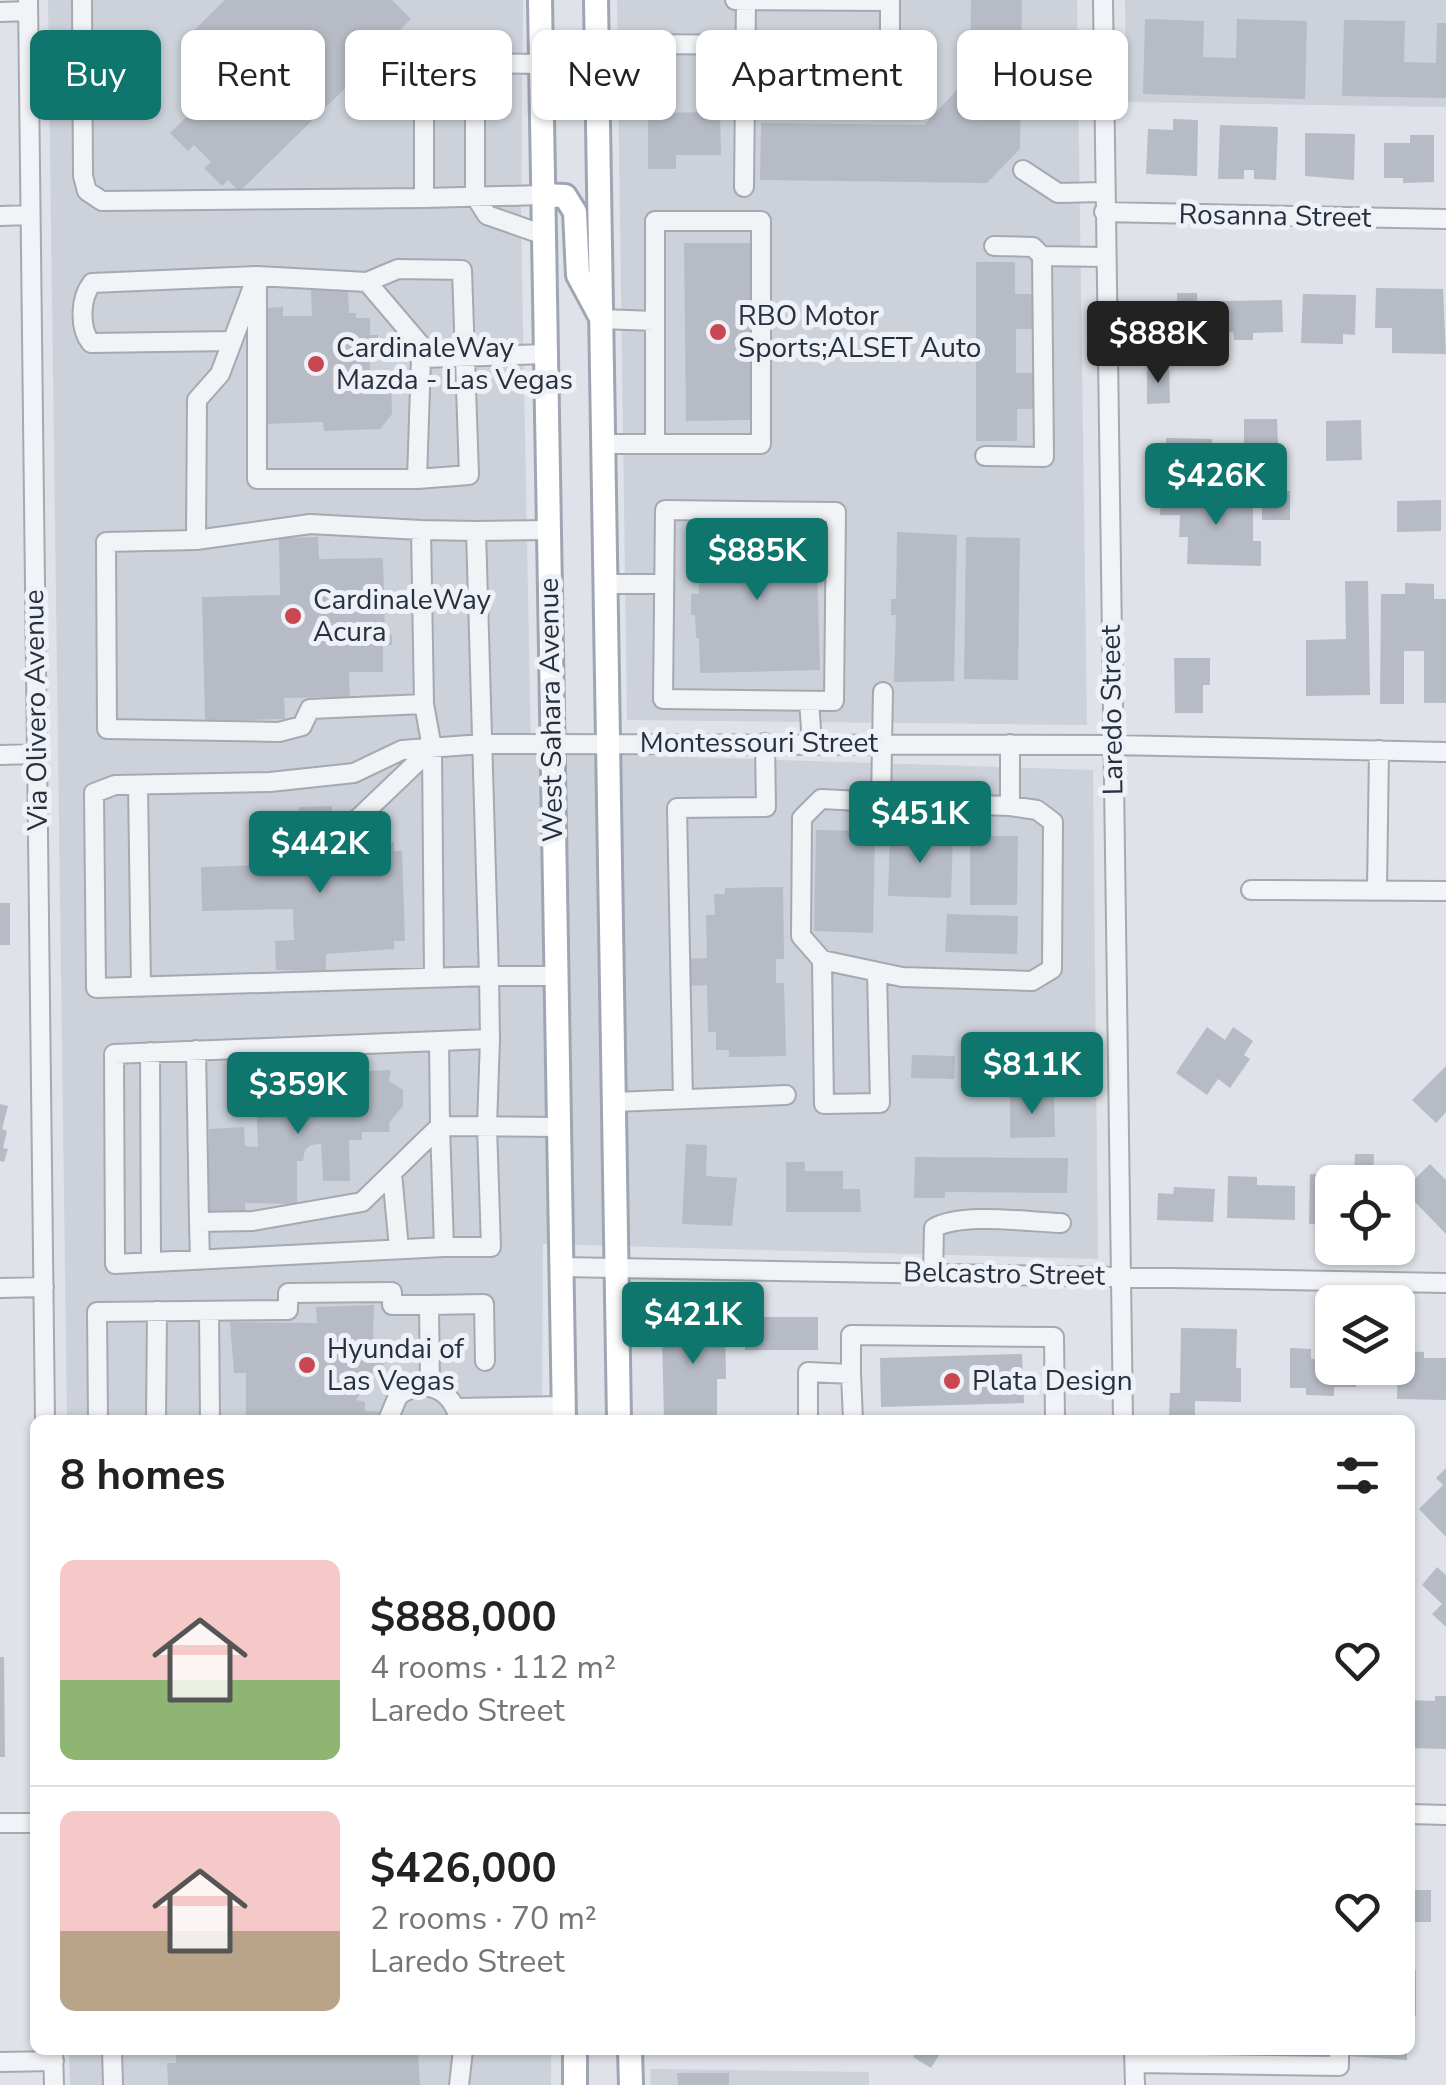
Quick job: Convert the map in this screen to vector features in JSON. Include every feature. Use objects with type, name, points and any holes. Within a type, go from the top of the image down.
[{"type":"main road","name":"West Sahara Avenue","points":[[540,0],[540,30]]},
{"type":"main road","name":"West Sahara Avenue","points":[[596,0],[597,30]]},
{"type":"main road","name":"West Sahara Avenue","points":[[542,120],[564,1413]]},
{"type":"main road","name":"West Sahara Avenue","points":[[598,120],[620,1415]]},
{"type":"main road","points":[[543,195],[566,196],[575,212],[578,275],[601,319]]},
{"type":"main road","points":[[575,2055],[575,2085]]},
{"type":"main road","points":[[630,2055],[631,2085]]},
{"type":"street","points":[[82,0],[83,176],[87,191],[102,201],[543,195]]},
{"type":"street","points":[[735,0],[890,1],[890,30]]},
{"type":"street","points":[[746,0],[746,30]]},
{"type":"street","name":"Laredo Street","points":[[1103,0],[1124,1415]]},
{"type":"street","points":[[0,12],[28,6]]},
{"type":"street","name":"Via Olivero Avenue","points":[[28,6],[45,1415]]},
{"type":"street","points":[[532,64],[476,64],[475,196],[487,215],[544,234]]},
{"type":"street","points":[[424,120],[424,198]]},
{"type":"street","points":[[744,187],[745,120]]},
{"type":"street","points":[[1023,170],[1058,192],[1104,192]]},
{"type":"street","name":"Rosanna Street","points":[[1104,212],[1446,219]]},
{"type":"street","points":[[0,216],[30,215]]},
{"type":"street","points":[[603,444],[656,444],[762,444],[761,221],[655,222],[656,444]]},
{"type":"street","points":[[994,246],[1033,247],[1042,256],[1105,257]]},
{"type":"street","points":[[985,456],[1044,457],[1042,256]]},
{"type":"street","points":[[231,341],[91,343],[84,334],[84,293],[92,283],[256,276],[367,282],[398,269],[462,270],[469,475],[417,479],[257,479],[256,276]]},
{"type":"street","points":[[196,540],[196,400],[220,374],[256,276]]},
{"type":"street","points":[[367,282],[418,343],[421,358],[417,479]]},
{"type":"street","points":[[601,319],[655,321]]},
{"type":"street","points":[[421,358],[546,354]]},
{"type":"street","points":[[665,510],[836,512],[834,701],[810,701],[662,699],[665,510]]},
{"type":"street","points":[[424,704],[310,710],[302,726],[278,732],[107,729],[106,542],[196,540],[310,524],[421,530],[548,530]]},
{"type":"street","points":[[421,530],[424,704],[432,748],[434,977]]},
{"type":"street","points":[[476,531],[489,976],[490,1040],[487,1126],[491,1247],[444,1246],[115,1264],[114,1054],[490,1040]]},
{"type":"street","points":[[604,584],[664,584]]},
{"type":"street","points":[[880,802],[883,692]]},
{"type":"street","points":[[810,701],[812,743]]},
{"type":"street","points":[[683,1099],[677,808],[766,807],[764,742]]},
{"type":"street","name":"Montessouri Street","points":[[140,987],[96,988],[94,792],[115,785],[270,782],[354,773],[402,750],[482,744],[1010,744],[1446,752]]},
{"type":"street","points":[[1010,744],[1010,806]]},
{"type":"street","points":[[346,830],[432,748]]},
{"type":"street","points":[[1377,890],[1379,750]]},
{"type":"street","points":[[0,755],[36,754]]},
{"type":"street","points":[[138,785],[140,987],[556,976]]},
{"type":"street","points":[[822,799],[880,802],[1010,806],[1037,810],[1053,822],[1052,968],[1032,981],[902,978],[822,960],[801,936],[802,818],[822,799]]},
{"type":"street","points":[[1251,890],[1446,891]]},
{"type":"street","points":[[822,960],[824,1104],[880,1103],[877,972]]},
{"type":"street","points":[[439,1041],[444,1246]]},
{"type":"street","points":[[196,1050],[200,1260]]},
{"type":"street","points":[[150,1052],[152,1262]]},
{"type":"street","points":[[614,1102],[786,1095]]},
{"type":"street","points":[[199,1222],[253,1221],[362,1202],[440,1126],[558,1127]]},
{"type":"street","points":[[392,1173],[399,1249]]},
{"type":"street","points":[[933,1272],[934,1228],[942,1223],[1061,1223]]},
{"type":"street","name":"Belcastro Street","points":[[561,1267],[1446,1283]]},
{"type":"street","points":[[0,1288],[44,1287]]},
{"type":"street","points":[[98,1415],[98,1312],[288,1310],[288,1293],[392,1292],[392,1306],[484,1304],[485,1362]]},
{"type":"street","points":[[429,1305],[430,1386]]},
{"type":"street","points":[[209,1311],[210,1415]]},
{"type":"street","points":[[156,1312],[156,1415]]},
{"type":"street","points":[[853,1415],[851,1335],[1054,1337],[1055,1415]]},
{"type":"street","points":[[808,1415],[808,1372],[851,1374]]},
{"type":"street","points":[[390,1415],[398,1396],[418,1386],[430,1386],[450,1398],[457,1414],[564,1413]]},
{"type":"street","points":[[1415,1814],[1446,1815]]},
{"type":"street","points":[[0,1824],[30,1823]]},
{"type":"street","points":[[112,2055],[113,2085]]},
{"type":"street","points":[[459,2085],[462,2055]]},
{"type":"street","points":[[1135,2085],[1134,2057],[1339,2066],[1339,2055]]},
{"type":"street","points":[[0,2062],[54,2056],[54,2085]]},
{"type":"shaded area","points":[[48,0],[523,0],[521,222],[531,752],[1093,770],[1098,1259],[543,1244],[542,1415],[67,1415],[50,120],[161,120],[161,30],[48,30]]},
{"type":"shaded area","points":[[617,0],[1077,0],[1077,30],[957,30],[957,120],[1079,120],[1087,725],[627,720],[619,120],[676,120],[676,30],[617,30]]},
{"type":"shaded area","points":[[1125,0],[1446,0],[1446,107],[1128,102]]},
{"type":"shaded area","points":[[69,2055],[551,2055],[551,2085],[70,2085]]},
{"type":"shaded area","points":[[650,2069],[869,2072],[869,2085],[651,2085]]},
{"type":"building","points":[[225,0],[392,0],[411,19],[400,30],[345,30],[345,89],[325,108],[325,30],[194,30]]},
{"type":"building","points":[[971,0],[1022,0],[1022,30],[971,30]]},
{"type":"building","points":[[1145,19],[1204,21],[1203,57],[1236,58],[1237,19],[1307,21],[1305,99],[1143,94]]},
{"type":"building","points":[[1344,20],[1405,21],[1404,62],[1436,63],[1437,23],[1446,23],[1446,98],[1342,96]]},
{"type":"building","points":[[957,90],[957,120],[1020,120],[1020,149],[987,183],[760,180],[761,123],[924,125],[937,120],[937,111]]},
{"type":"building","points":[[696,112],[696,120],[720,120],[721,155],[676,155],[676,169],[648,169],[648,120],[676,120],[676,113]]},
{"type":"building","points":[[1173,119],[1198,120],[1197,176],[1146,174],[1148,129],[1173,130]]},
{"type":"building","points":[[183,120],[313,120],[239,192],[228,180],[222,186],[204,168],[211,162],[194,145],[188,151],[170,133]]},
{"type":"building","points":[[1220,125],[1278,127],[1276,180],[1254,179],[1254,170],[1244,170],[1244,179],[1218,179]]},
{"type":"building","points":[[1305,133],[1355,134],[1354,180],[1305,176]]},
{"type":"building","points":[[1410,135],[1434,135],[1434,182],[1403,183],[1403,178],[1384,178],[1384,143],[1410,143]]},
{"type":"building","name":"RBO Motor Sports;ALSET Auto","points":[[684,243],[750,243],[751,420],[686,421]]},
{"type":"building","points":[[976,262],[1015,262],[1015,294],[1032,294],[1032,329],[1016,329],[1016,373],[1034,373],[1034,409],[1017,409],[1017,441],[976,441]]},
{"type":"building","points":[[1376,288],[1443,289],[1446,354],[1392,353],[1392,328],[1375,328]]},
{"type":"building","name":"CardinaleWay Mazda - Las Vegas","points":[[348,289],[349,313],[356,313],[356,318],[370,318],[370,335],[378,335],[379,354],[370,354],[370,375],[391,374],[392,414],[380,429],[324,431],[323,422],[264,424],[265,308],[283,307],[283,316],[312,316],[311,290]]},
{"type":"building","points":[[1177,293],[1197,293],[1198,337],[1154,337],[1154,312],[1169,312],[1169,303],[1177,302]]},
{"type":"building","points":[[1303,294],[1356,295],[1355,335],[1343,334],[1343,344],[1301,343]]},
{"type":"building","points":[[1282,300],[1283,332],[1253,333],[1253,340],[1234,340],[1233,332],[1224,332],[1223,301]]},
{"type":"building","points":[[1147,369],[1169,369],[1170,403],[1147,404]]},
{"type":"building","points":[[1244,419],[1277,419],[1278,444],[1244,445]]},
{"type":"building","points":[[1361,420],[1362,460],[1326,461],[1326,421]]},
{"type":"building","points":[[1166,438],[1212,439],[1212,447],[1202,447],[1201,465],[1210,465],[1210,477],[1166,476]]},
{"type":"building","points":[[1262,491],[1290,491],[1290,520],[1262,520]]},
{"type":"building","points":[[1161,493],[1253,495],[1253,541],[1261,541],[1261,566],[1187,564],[1188,537],[1179,537],[1180,515],[1160,515]]},
{"type":"building","points":[[1441,500],[1441,531],[1397,532],[1397,501]]},
{"type":"building","points":[[897,532],[957,535],[954,681],[894,682],[896,615],[891,615],[891,599],[896,599]]},
{"type":"building","points":[[816,533],[820,670],[700,673],[699,638],[695,615],[691,615],[691,594],[699,594],[698,535]]},
{"type":"building","name":"CardinaleWay Acura","points":[[318,537],[319,559],[383,558],[385,635],[392,635],[392,645],[383,645],[383,672],[349,672],[350,697],[284,698],[285,719],[205,721],[202,597],[280,595],[279,538]]},
{"type":"building","points":[[966,537],[1020,538],[1018,680],[964,679]]},
{"type":"building","points":[[1345,581],[1368,581],[1370,695],[1306,696],[1306,640],[1346,639]]},
{"type":"building","points":[[1405,583],[1434,584],[1434,599],[1446,599],[1446,703],[1424,703],[1424,651],[1404,651],[1404,704],[1380,704],[1381,594],[1405,594]]},
{"type":"building","points":[[1174,658],[1210,658],[1210,685],[1203,685],[1203,713],[1175,713]]},
{"type":"building","points":[[332,806],[333,852],[374,851],[374,843],[394,842],[394,851],[402,851],[405,941],[394,941],[394,949],[326,954],[326,971],[276,970],[275,941],[294,940],[293,909],[202,911],[201,867],[301,864],[299,807]]},
{"type":"building","points":[[816,830],[875,831],[873,933],[814,931]]},
{"type":"building","points":[[890,835],[953,837],[951,898],[888,896]]},
{"type":"building","points":[[970,836],[1018,836],[1017,905],[970,905]]},
{"type":"building","points":[[783,887],[784,959],[776,959],[776,983],[784,983],[786,1056],[729,1057],[729,1050],[716,1050],[716,1032],[708,1032],[707,985],[683,986],[683,959],[707,958],[706,915],[715,915],[714,894],[725,894],[725,888]]},
{"type":"building","points":[[0,903],[10,903],[10,945],[0,945]]},
{"type":"building","points":[[947,914],[1018,916],[1017,954],[945,952]]},
{"type":"building","points":[[1207,1027],[1225,1040],[1233,1027],[1253,1041],[1244,1055],[1250,1059],[1230,1088],[1218,1079],[1207,1095],[1176,1073]]},
{"type":"building","points":[[912,1055],[955,1056],[954,1079],[911,1078]]},
{"type":"building","points":[[1446,1066],[1446,1112],[1436,1123],[1412,1100]]},
{"type":"building","points":[[391,1070],[389,1081],[403,1090],[403,1106],[389,1123],[390,1132],[362,1132],[362,1140],[349,1140],[350,1181],[323,1181],[321,1144],[311,1145],[305,1150],[303,1161],[297,1161],[297,1204],[245,1203],[246,1217],[209,1217],[209,1129],[244,1127],[245,1146],[258,1147],[256,1101],[277,1100],[276,1077]]},
{"type":"building","points":[[1054,1095],[1055,1137],[1010,1138],[1010,1096]]},
{"type":"building","points":[[0,1104],[8,1106],[2,1129],[7,1131],[4,1162],[0,1161]]},
{"type":"building","points":[[686,1144],[707,1145],[706,1176],[737,1178],[732,1226],[682,1224]]},
{"type":"building","points":[[1355,1154],[1374,1154],[1374,1165],[1354,1165]]},
{"type":"building","points":[[915,1157],[1068,1158],[1067,1193],[945,1192],[945,1198],[914,1198]]},
{"type":"building","points":[[786,1162],[805,1162],[805,1171],[843,1171],[843,1189],[860,1189],[861,1212],[786,1212]]},
{"type":"building","points":[[1430,1164],[1446,1180],[1446,1234],[1415,1202],[1415,1179]]},
{"type":"building","points":[[1310,1174],[1315,1174],[1315,1224],[1309,1224]]},
{"type":"building","points":[[1228,1176],[1257,1177],[1257,1185],[1295,1186],[1295,1220],[1227,1218]]},
{"type":"building","points":[[1174,1187],[1215,1189],[1213,1222],[1157,1220],[1158,1193],[1173,1194]]},
{"type":"building","name":"Hyundai of Las Vegas","points":[[374,1305],[373,1336],[388,1361],[375,1370],[356,1400],[365,1402],[365,1411],[383,1415],[246,1415],[246,1373],[234,1373],[230,1322],[317,1323],[316,1307]]},
{"type":"building","points":[[681,1316],[725,1316],[726,1379],[717,1379],[717,1415],[664,1415],[662,1335]]},
{"type":"building","points":[[745,1317],[818,1317],[818,1350],[745,1350]]},
{"type":"building","points":[[1181,1328],[1237,1329],[1236,1368],[1241,1368],[1241,1402],[1195,1401],[1195,1415],[1169,1415],[1170,1393],[1180,1393]]},
{"type":"building","points":[[1290,1348],[1311,1349],[1315,1385],[1356,1385],[1334,1387],[1334,1396],[1306,1395],[1306,1388],[1290,1388]]},
{"type":"building","points":[[1415,1352],[1424,1352],[1424,1358],[1446,1358],[1446,1400],[1397,1399],[1397,1385],[1415,1385]]},
{"type":"building","name":"Plata Design","points":[[1022,1354],[1024,1403],[881,1407],[880,1358]]},
{"type":"building","points":[[1446,1468],[1446,1537],[1419,1509],[1443,1485],[1436,1478]]},
{"type":"building","points":[[1437,1567],[1446,1575],[1446,1627],[1432,1614],[1442,1604],[1422,1585]]},
{"type":"building","points":[[0,1657],[4,1657],[5,1757],[0,1757]]},
{"type":"building","points":[[1435,1696],[1446,1696],[1446,1749],[1415,1748],[1415,1700],[1435,1701]]},
{"type":"building","points":[[1415,1890],[1431,1890],[1431,1922],[1415,1922]]},
{"type":"building","points":[[176,2055],[418,2055],[420,2085],[168,2085],[167,2063],[176,2063]]},
{"type":"building","points":[[914,2055],[939,2055],[931,2068]]},
{"type":"building","points":[[1407,2055],[1407,2060],[1346,2056]]},
{"type":"building","points":[[677,2073],[729,2073],[729,2085],[678,2085]]},
{"type":"place","name":"RBO Motor Sports;ALSET Auto","points":[[718,332]]},
{"type":"place","name":"CardinaleWay Mazda - Las Vegas","points":[[316,364]]},
{"type":"place","name":"CardinaleWay Acura","points":[[293,616]]},
{"type":"place","name":"Hyundai of Las Vegas","points":[[307,1365]]},
{"type":"place","name":"Plata Design","points":[[952,1381]]}]
